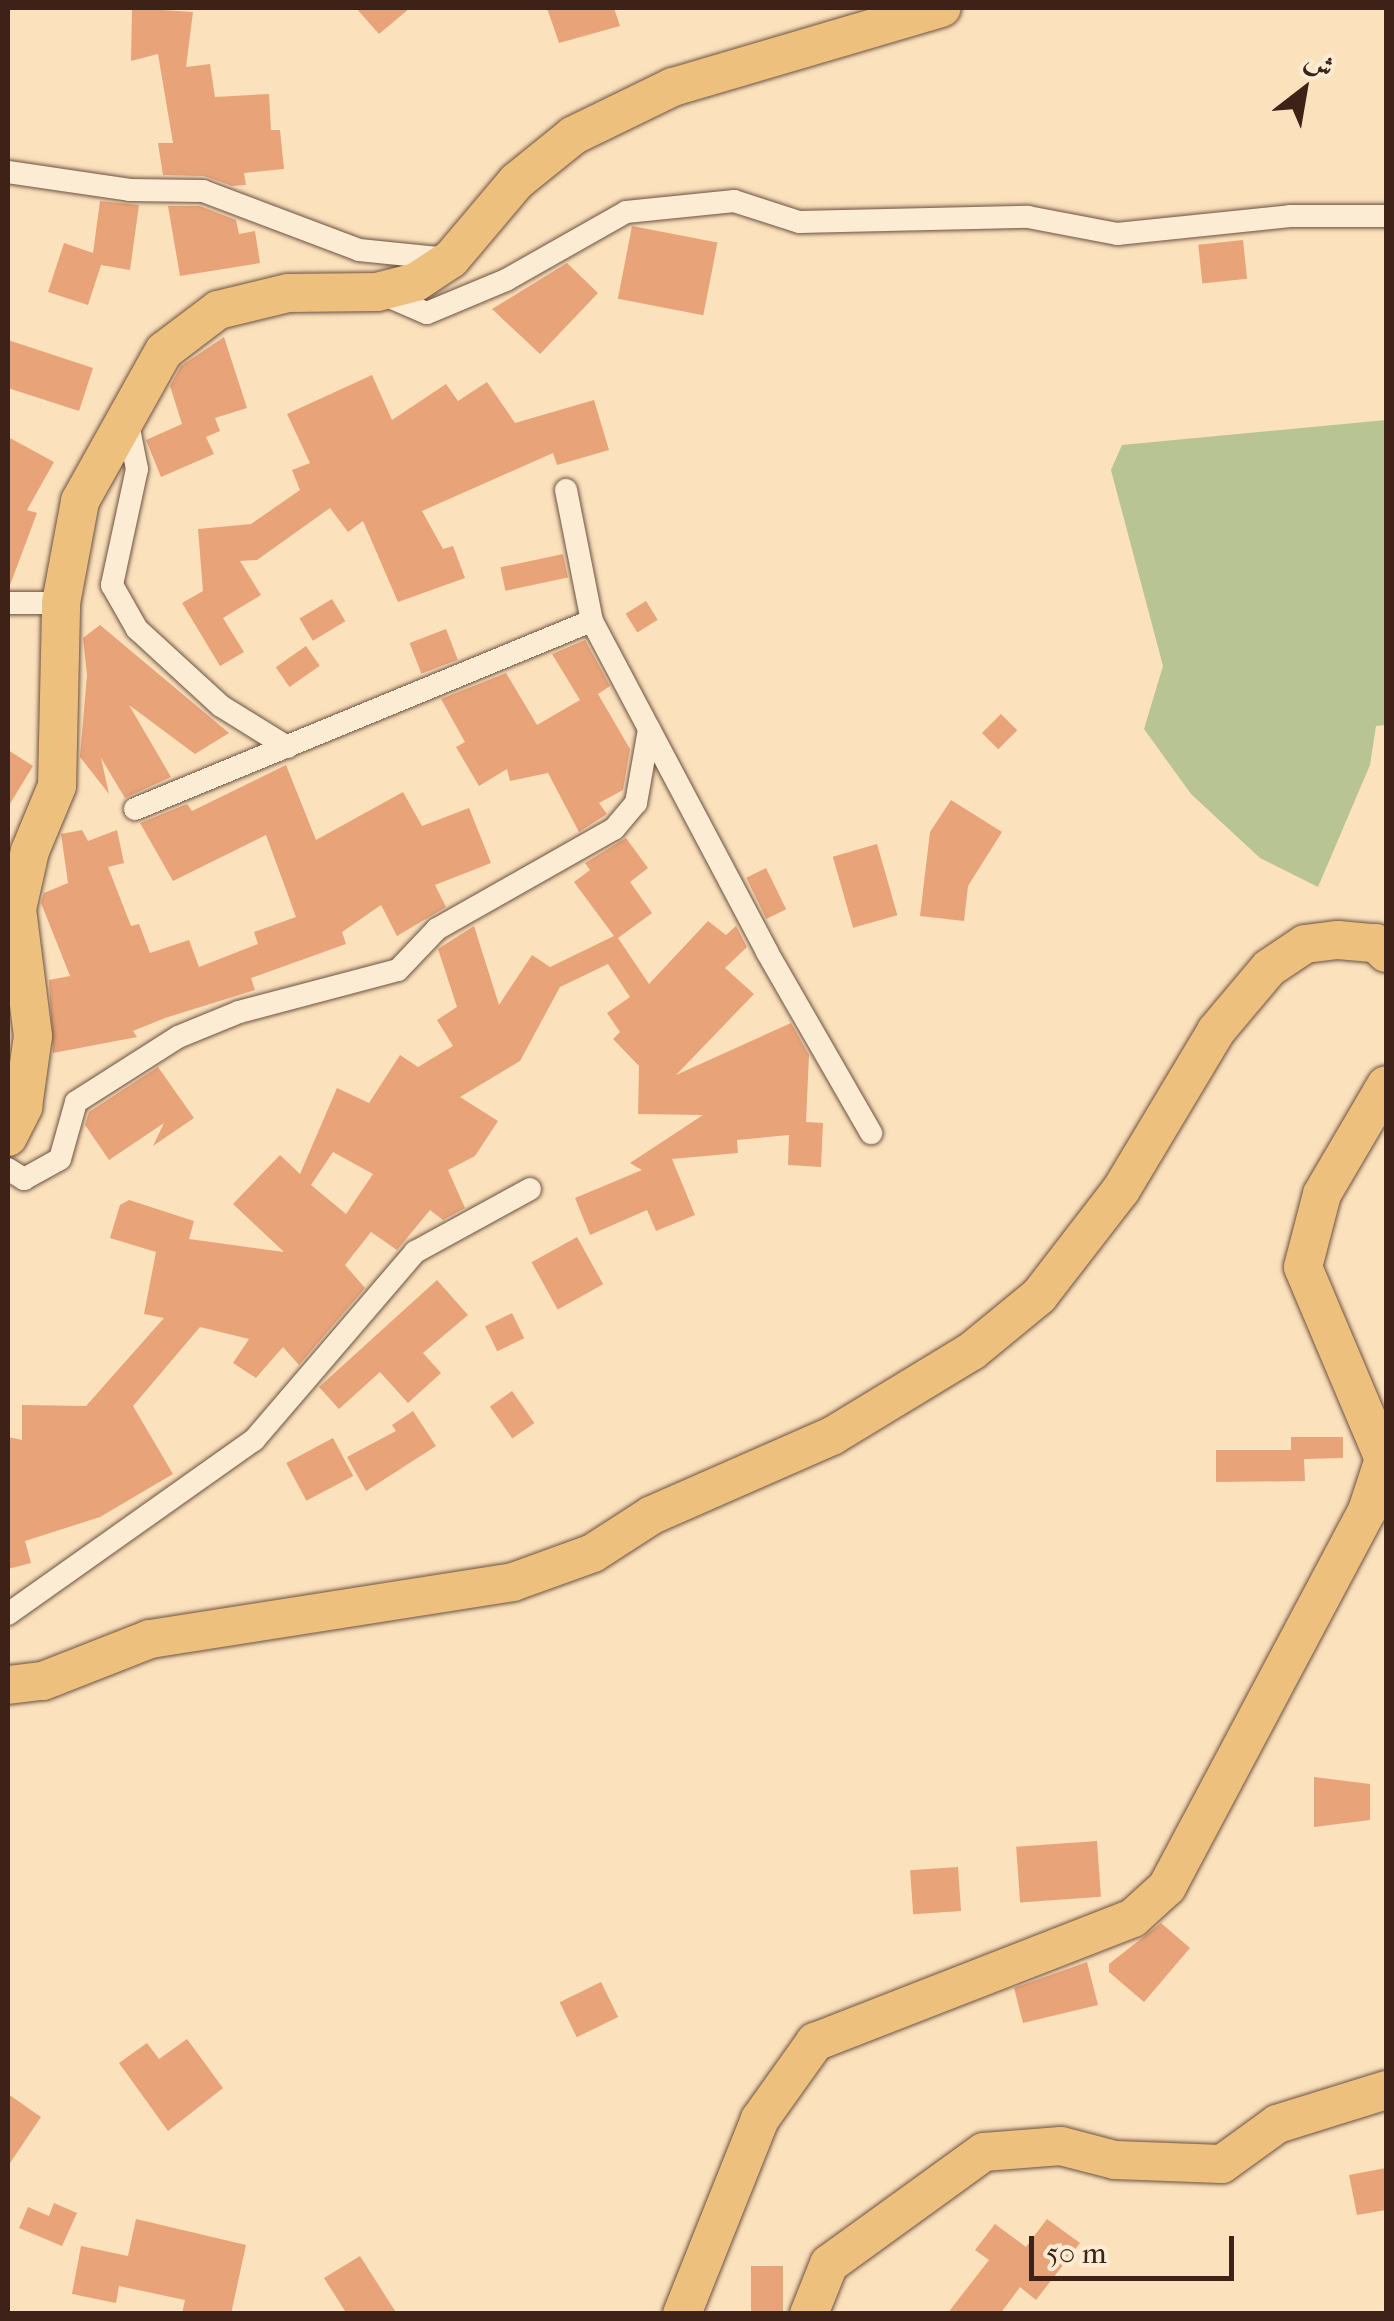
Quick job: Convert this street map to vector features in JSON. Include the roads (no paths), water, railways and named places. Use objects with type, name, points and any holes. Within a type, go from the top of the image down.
[{"type":"main road","points":[[8,1137],[23,1107],[17,909],[30,850],[58,786],[62,604],[80,501],[164,351],[218,310],[288,293],[377,292],[416,282],[451,259],[517,181],[574,135],[673,88],[942,8]]},
{"type":"main road","points":[[8,1685],[44,1681],[150,1639],[513,1582],[593,1553],[652,1515],[832,1436],[972,1351],[1039,1296],[1120,1190],[1216,1031],[1269,968],[1304,944],[1383,944]]},
{"type":"main road","points":[[682,2314],[760,2119],[815,2042],[1134,1918],[1167,1886],[1367,1511],[1384,1458],[1303,1267],[1322,1194],[1386,1086]]},
{"type":"main road","points":[[809,2314],[830,2264],[984,2152],[1061,2146],[1115,2160],[1222,2164],[1277,2124],[1386,2090]]},
{"type":"street","points":[[8,172],[130,190],[203,191],[359,250],[451,259]]},
{"type":"street","points":[[377,292],[427,312],[506,280],[626,212],[734,201],[800,222],[1028,217],[1117,234],[1290,216],[1386,216]]},
{"type":"street","points":[[126,416],[137,470],[112,585],[136,630],[221,706],[287,747]]},
{"type":"street","points":[[566,490],[592,621],[871,1133]]},
{"type":"street","points":[[8,602],[62,604]]},
{"type":"street","points":[[135,809],[592,621]]},
{"type":"street","points":[[8,1168],[24,1179],[60,1160],[76,1102],[178,1037],[239,1012],[398,970],[437,929],[614,829],[636,803],[649,730]]},
{"type":"street","points":[[8,1614],[254,1440],[416,1252],[530,1190]]}]
